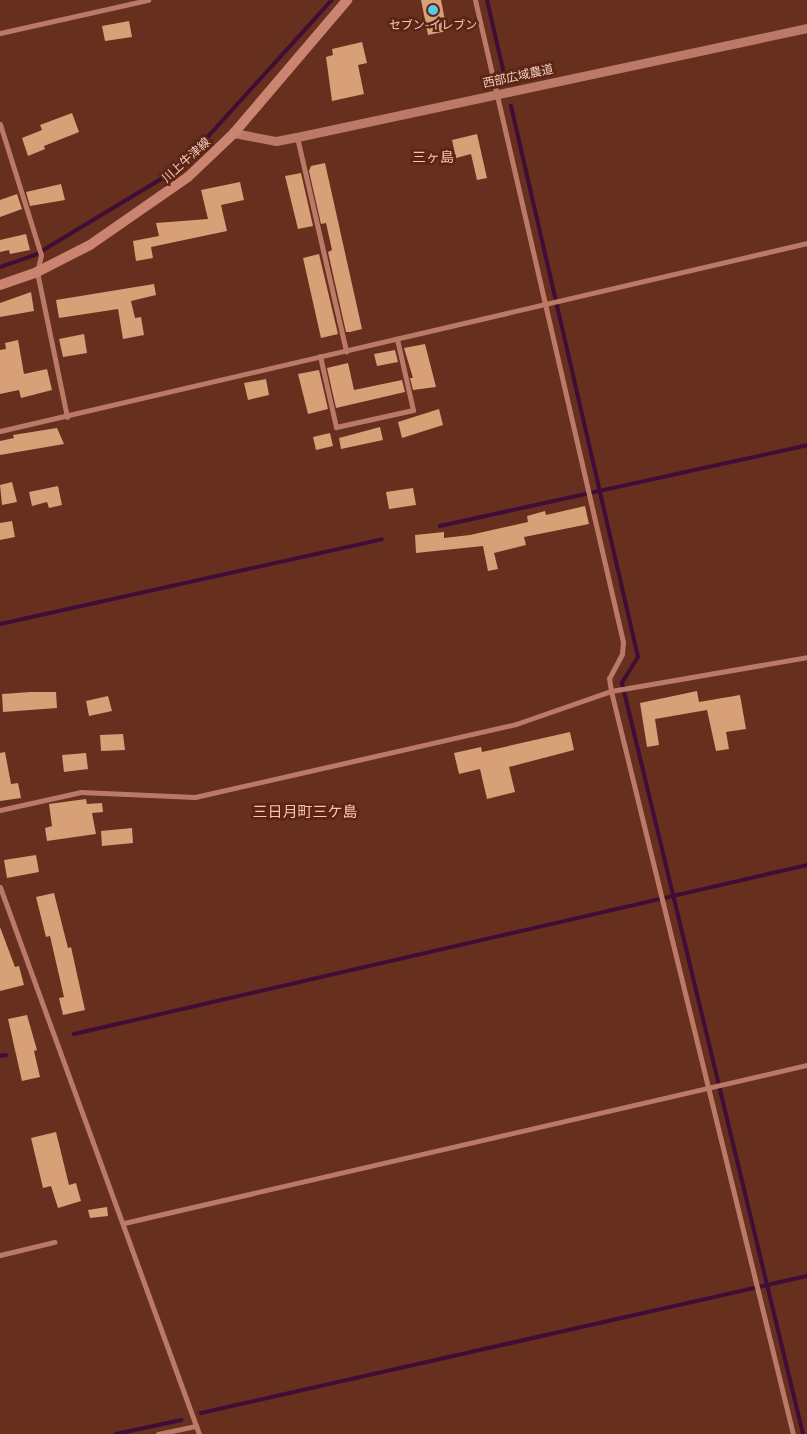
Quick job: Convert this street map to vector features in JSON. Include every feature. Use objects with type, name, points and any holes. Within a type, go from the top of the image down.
[{"type":"main road","name":"川上牛津線","points":[[0,285],[37,272],[90,245],[188,178],[234,132],[346,0]]},
{"type":"street","points":[[0,33],[148,0]]},
{"type":"street","points":[[475,0],[623,642],[622,654],[609,678],[611,692],[711,1087],[793,1434]]},
{"type":"street","name":"西部広域農道","points":[[234,132],[276,141],[297,138],[497,93],[807,28]]},
{"type":"street","points":[[0,124],[41,255],[37,272],[67,418]]},
{"type":"street","points":[[297,138],[346,351]]},
{"type":"street","points":[[0,431],[67,418],[232,374],[346,351],[807,243]]},
{"type":"street","points":[[320,356],[336,427],[356,423],[413,410],[397,339]]},
{"type":"street","points":[[0,810],[81,792],[195,797],[516,724],[611,692],[807,657]]},
{"type":"street","points":[[0,887],[124,1223],[199,1434]]},
{"type":"street","points":[[124,1223],[807,1065]]},
{"type":"street","points":[[0,1255],[54,1242]]},
{"type":"street","points":[[158,1434],[196,1426]]},
{"type":"building","points":[[421,0],[441,0],[447,31],[428,35]]},
{"type":"building","points":[[129,21],[132,37],[105,41],[102,26]]},
{"type":"building","points":[[362,42],[367,63],[358,65],[364,94],[332,101],[326,57],[333,55],[332,49]]},
{"type":"building","points":[[72,113],[79,132],[44,146],[45,149],[28,156],[22,138],[42,130],[40,125]]},
{"type":"building","points":[[477,134],[487,178],[477,180],[471,154],[456,158],[452,140]]},
{"type":"building","points":[[325,163],[362,329],[350,332],[346,332],[328,252],[332,250],[326,223],[321,224],[309,171],[311,166]]},
{"type":"building","points":[[301,173],[313,226],[298,229],[285,176]]},
{"type":"building","points":[[240,182],[244,200],[221,205],[227,231],[151,247],[153,258],[136,261],[133,241],[159,236],[156,223],[208,219],[201,190]]},
{"type":"building","points":[[61,184],[65,200],[30,206],[26,192]]},
{"type":"building","points":[[17,194],[22,209],[0,217],[0,200]]},
{"type":"building","points":[[26,234],[30,250],[10,254],[9,250],[0,252],[0,240]]},
{"type":"building","points":[[319,254],[338,334],[321,338],[303,258]]},
{"type":"building","points":[[154,284],[156,295],[131,301],[135,318],[141,317],[144,335],[123,339],[118,309],[59,318],[56,300]]},
{"type":"building","points":[[31,292],[34,311],[0,317],[0,303]]},
{"type":"building","points":[[84,334],[87,353],[63,357],[59,339]]},
{"type":"building","points":[[18,340],[24,374],[47,369],[52,390],[21,398],[19,390],[0,394],[0,350],[6,349],[5,343]]},
{"type":"building","points":[[425,344],[436,387],[413,390],[410,378],[413,378],[404,348]]},
{"type":"building","points":[[395,350],[398,362],[377,366],[374,354]]},
{"type":"building","points":[[348,363],[354,390],[402,380],[405,392],[336,408],[327,368]]},
{"type":"building","points":[[319,370],[328,409],[308,414],[298,374]]},
{"type":"building","points":[[266,379],[269,395],[248,400],[244,383]]},
{"type":"building","points":[[439,409],[443,425],[402,438],[398,422]]},
{"type":"building","points":[[380,427],[383,440],[341,449],[339,438]]},
{"type":"building","points":[[57,428],[64,444],[0,455],[0,441],[14,438],[13,435]]},
{"type":"building","points":[[330,433],[333,446],[316,450],[313,437]]},
{"type":"building","points":[[12,482],[17,502],[2,505],[0,485]]},
{"type":"building","points":[[58,486],[62,505],[49,508],[47,502],[32,506],[29,492]]},
{"type":"building","points":[[413,488],[416,505],[389,509],[386,492]]},
{"type":"building","points":[[585,506],[589,524],[524,537],[526,545],[494,553],[498,569],[488,571],[483,546],[416,553],[415,535],[444,532],[444,538],[470,535],[528,522],[527,516],[545,511],[546,515]]},
{"type":"building","points":[[12,521],[15,537],[0,540],[0,523]]},
{"type":"building","points":[[697,691],[699,702],[740,695],[746,729],[726,732],[729,749],[716,751],[707,710],[655,719],[659,745],[647,747],[640,703]]},
{"type":"building","points":[[56,692],[57,708],[3,712],[2,694]]},
{"type":"building","points":[[108,696],[112,711],[89,716],[86,701]]},
{"type":"building","points":[[570,732],[574,750],[509,767],[515,792],[487,799],[480,769],[459,774],[454,753],[481,747],[482,752]]},
{"type":"building","points":[[123,734],[125,750],[101,751],[100,735]]},
{"type":"building","points":[[5,752],[11,784],[18,783],[21,798],[0,801],[0,753]]},
{"type":"building","points":[[86,753],[88,769],[64,772],[62,755]]},
{"type":"building","points":[[86,799],[87,804],[102,803],[103,812],[92,813],[96,834],[47,841],[45,828],[52,826],[49,804]]},
{"type":"building","points":[[132,828],[133,843],[102,846],[101,831]]},
{"type":"building","points":[[36,855],[39,872],[7,878],[4,860]]},
{"type":"building","points":[[54,893],[68,948],[71,947],[85,1010],[63,1015],[59,998],[64,997],[50,936],[46,937],[36,897]]},
{"type":"building","points":[[0,927],[15,967],[19,966],[24,985],[0,991]]},
{"type":"building","points":[[27,1015],[37,1050],[34,1051],[40,1077],[22,1081],[8,1019]]},
{"type":"building","points":[[56,1132],[69,1185],[76,1183],[81,1201],[58,1208],[51,1186],[43,1188],[31,1138]]},
{"type":"building","points":[[107,1207],[108,1216],[90,1218],[88,1210]]},
{"type":"waterway","points":[[0,267],[35,255],[166,176],[184,163],[332,0]]},
{"type":"waterway","points":[[487,0],[505,78]]},
{"type":"waterway","points":[[511,106],[638,657],[622,683],[803,1434]]},
{"type":"waterway","points":[[440,526],[807,445]]},
{"type":"waterway","points":[[0,624],[382,539]]},
{"type":"waterway","points":[[74,1034],[807,865]]},
{"type":"waterway","points":[[0,1056],[6,1055]]},
{"type":"waterway","points":[[201,1413],[807,1276]]},
{"type":"waterway","points":[[116,1434],[182,1420]]},
{"type":"place","name":"セブン-イレブン","points":[[433,10]]},
{"type":"district","name":"三ヶ島","points":[[433,157]]},
{"type":"district","name":"三日月町三ケ島","points":[[305,812]]}]
